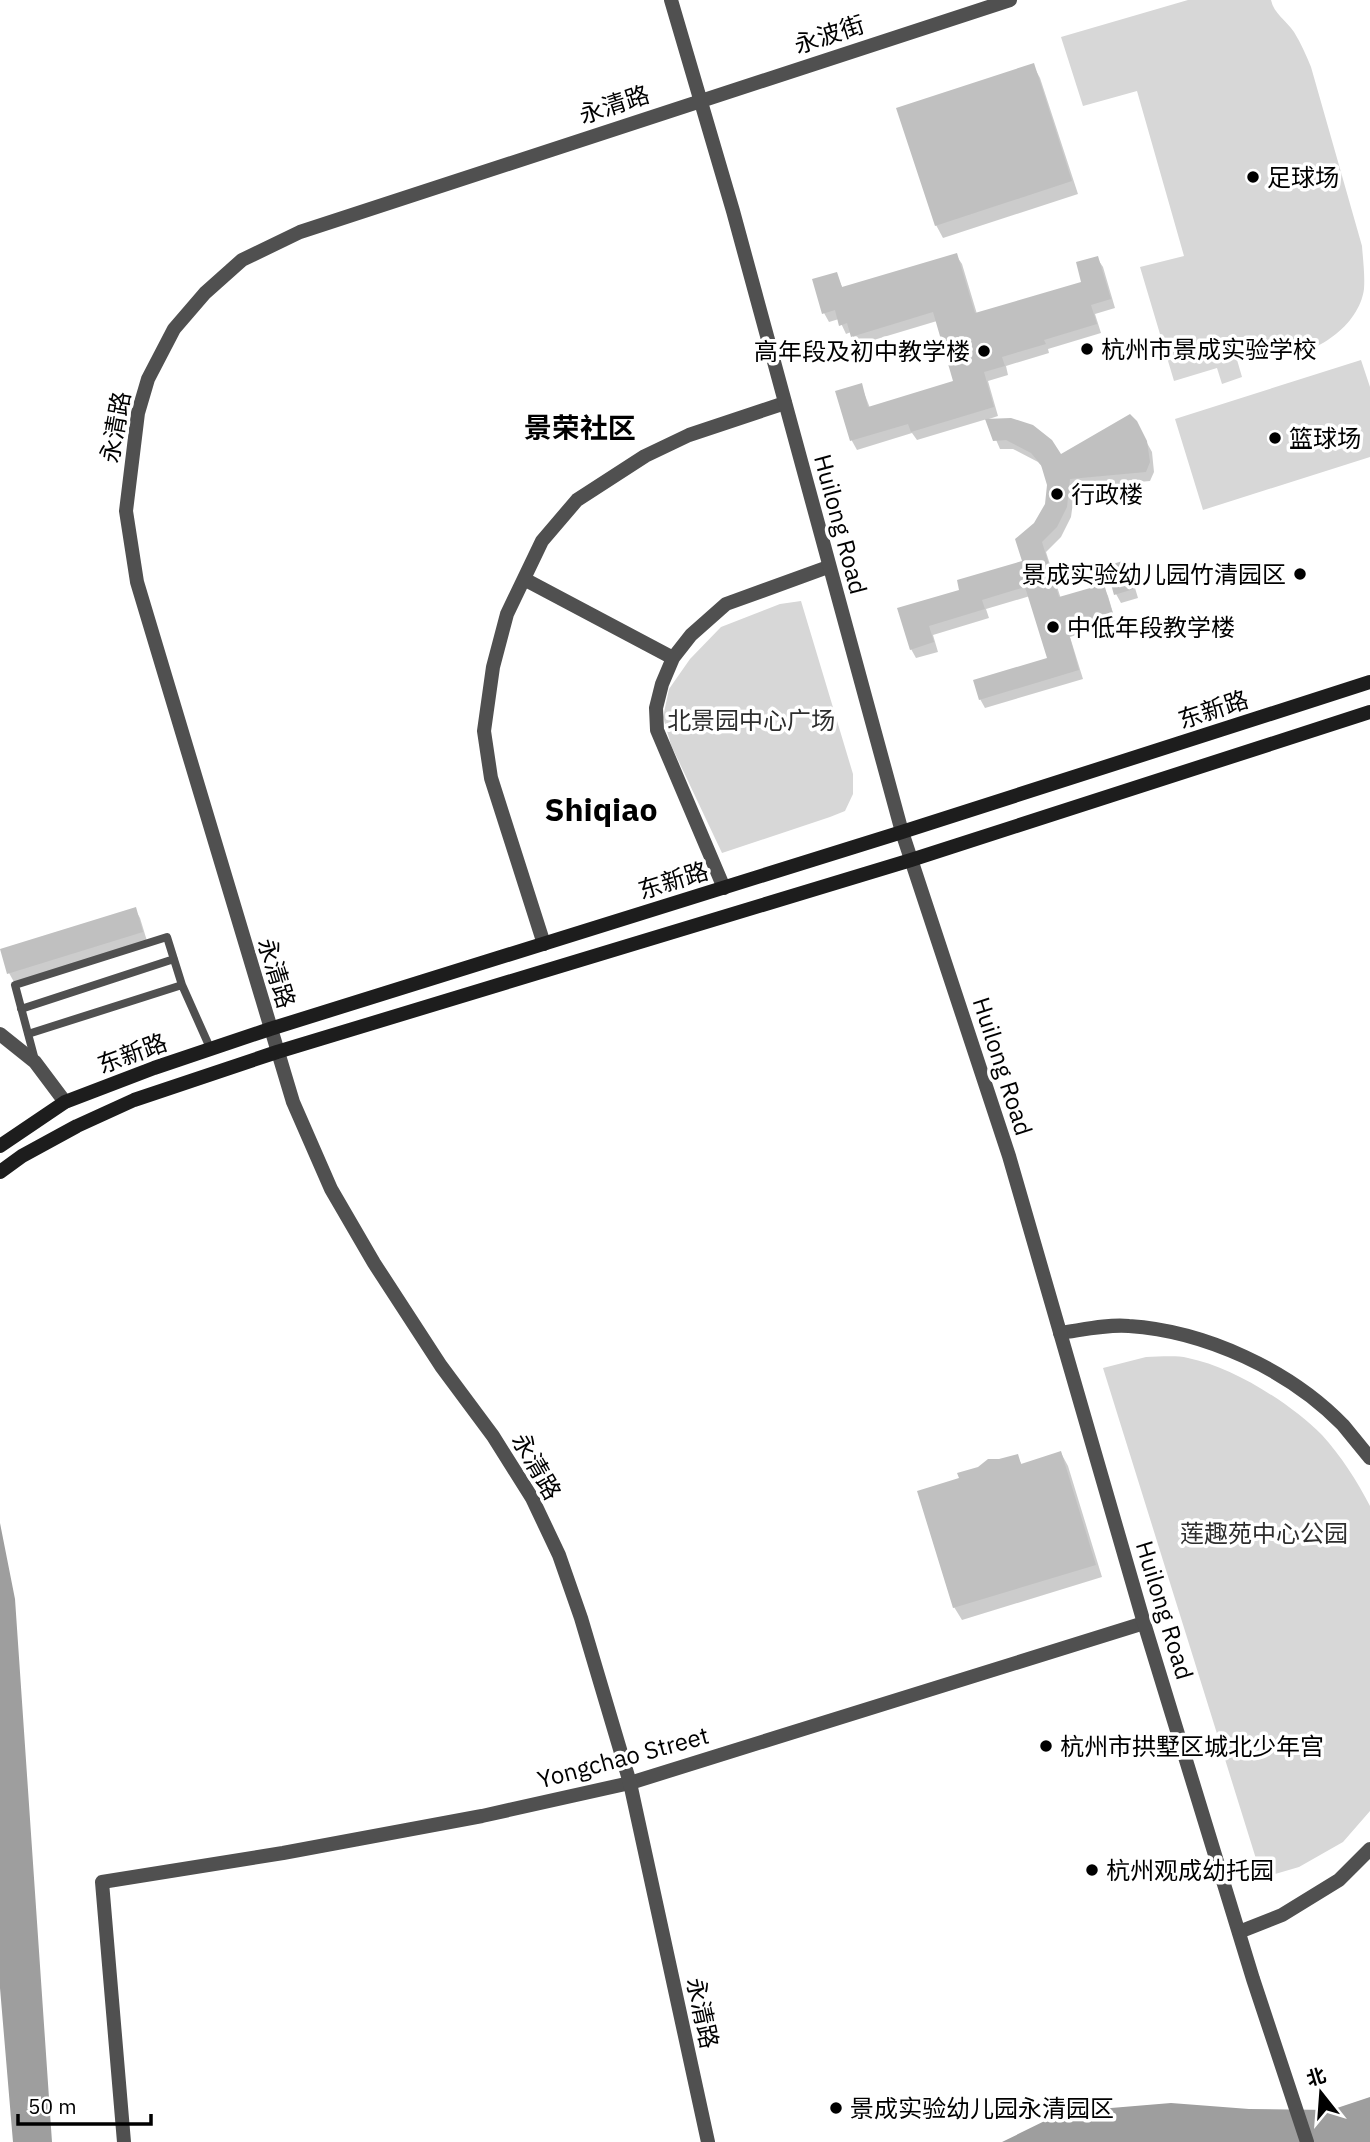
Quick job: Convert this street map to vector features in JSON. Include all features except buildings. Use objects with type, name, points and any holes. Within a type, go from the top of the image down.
[{"type":"main road","name":"东新路","points":[[0,1146],[65,1102],[154,1068],[1370,682]]},
{"type":"main road","name":"东新路","points":[[0,1172],[22,1156],[76,1126],[134,1100],[277,1052],[911,860],[1370,712]]},
{"type":"street","name":"Huilong Road","points":[[671,0],[702,99],[902,832],[1009,1156],[1144,1623],[1307,2142]]},
{"type":"street","name":"永波街","points":[[702,99],[1010,0]]},
{"type":"street","name":"永清路","points":[[702,99],[300,232],[242,260],[205,293],[174,329],[148,379],[138,413],[126,511],[138,582],[293,1102],[331,1189],[374,1263],[441,1366],[493,1436],[532,1498],[559,1555],[581,1618],[629,1783],[708,2142]]},
{"type":"street","points":[[544,944],[491,778],[484,731],[493,667],[507,614],[542,541],[577,500],[645,456],[689,435],[785,403]]},
{"type":"street","points":[[724,888],[657,730],[656,708],[673,659],[691,635],[726,604],[828,567]]},
{"type":"street","points":[[524,579],[673,659]]},
{"type":"street","points":[[0,1034],[35,1062],[65,1102]]},
{"type":"street","points":[[1060,1333],[1127,1326],[1189,1335],[1239,1354],[1294,1385],[1342,1424],[1370,1458]]},
{"type":"street","name":"Yongchao Street","points":[[124,2142],[102,1882],[283,1853],[456,1821],[629,1783],[1144,1623]]},
{"type":"street","points":[[1239,1932],[1282,1915],[1339,1880],[1370,1849]]},
{"type":"lane","points":[[35,1062],[15,985],[167,937],[182,985],[211,1050]]},
{"type":"lane","points":[[21,1009],[174,959]]},
{"type":"lane","points":[[28,1034],[182,985]]},
{"type":"green space","points":[[1188,0],[1271,0],[1277,13],[1294,32],[1311,67],[1362,246],[1364,289],[1353,316],[1343,327],[1318,346],[1289,355],[1264,355],[1233,346],[1242,377],[1222,384],[1217,368],[1174,381],[1140,267],[1184,256],[1137,91],[1083,106],[1061,37]]},
{"type":"green space","name":"篮球场","points":[[1361,360],[1370,387],[1370,457],[1203,510],[1175,419]]},
{"type":"green space","name":"北景园中心广场","points":[[801,601],[853,774],[853,794],[845,811],[722,853],[671,745],[663,717],[669,689],[690,659],[721,627],[780,604]]},
{"type":"green space","name":"莲趣苑中心公园","points":[[1146,1357],[1188,1358],[1205,1363],[1242,1378],[1277,1399],[1309,1423],[1329,1443],[1370,1506],[1370,1811],[1343,1842],[1299,1867],[1262,1878],[1103,1368]]},
{"type":"shaded area","points":[[0,1523],[15,1599],[52,2142],[13,2142],[0,1988]]},
{"type":"shaded area","points":[[1370,2097],[1370,2142],[1002,2142],[1063,2112],[1171,2103],[1249,2109],[1331,2110]]},
{"type":"place","name":"足球场","points":[[1253,177]]},
{"type":"place","name":"杭州市景成实验学校","points":[[1087,349]]},
{"type":"place","name":"高年段及初中教学楼","points":[[984,351]]},
{"type":"place","name":"篮球场","points":[[1275,438]]},
{"type":"place","name":"行政楼","points":[[1057,494]]},
{"type":"place","name":"景成实验幼儿园竹清园区","points":[[1300,574]]},
{"type":"place","name":"中低年段教学楼","points":[[1053,627]]},
{"type":"place","name":"杭州市拱墅区城北少年宫","points":[[1046,1746]]},
{"type":"place","name":"杭州观成幼托园","points":[[1092,1870]]},
{"type":"place","name":"景成实验幼儿园永清园区","points":[[836,2108]]},
{"type":"district","name":"景荣社区","points":[[580,427]]},
{"type":"district","name":"Shiqiao","points":[[601,809]]}]
